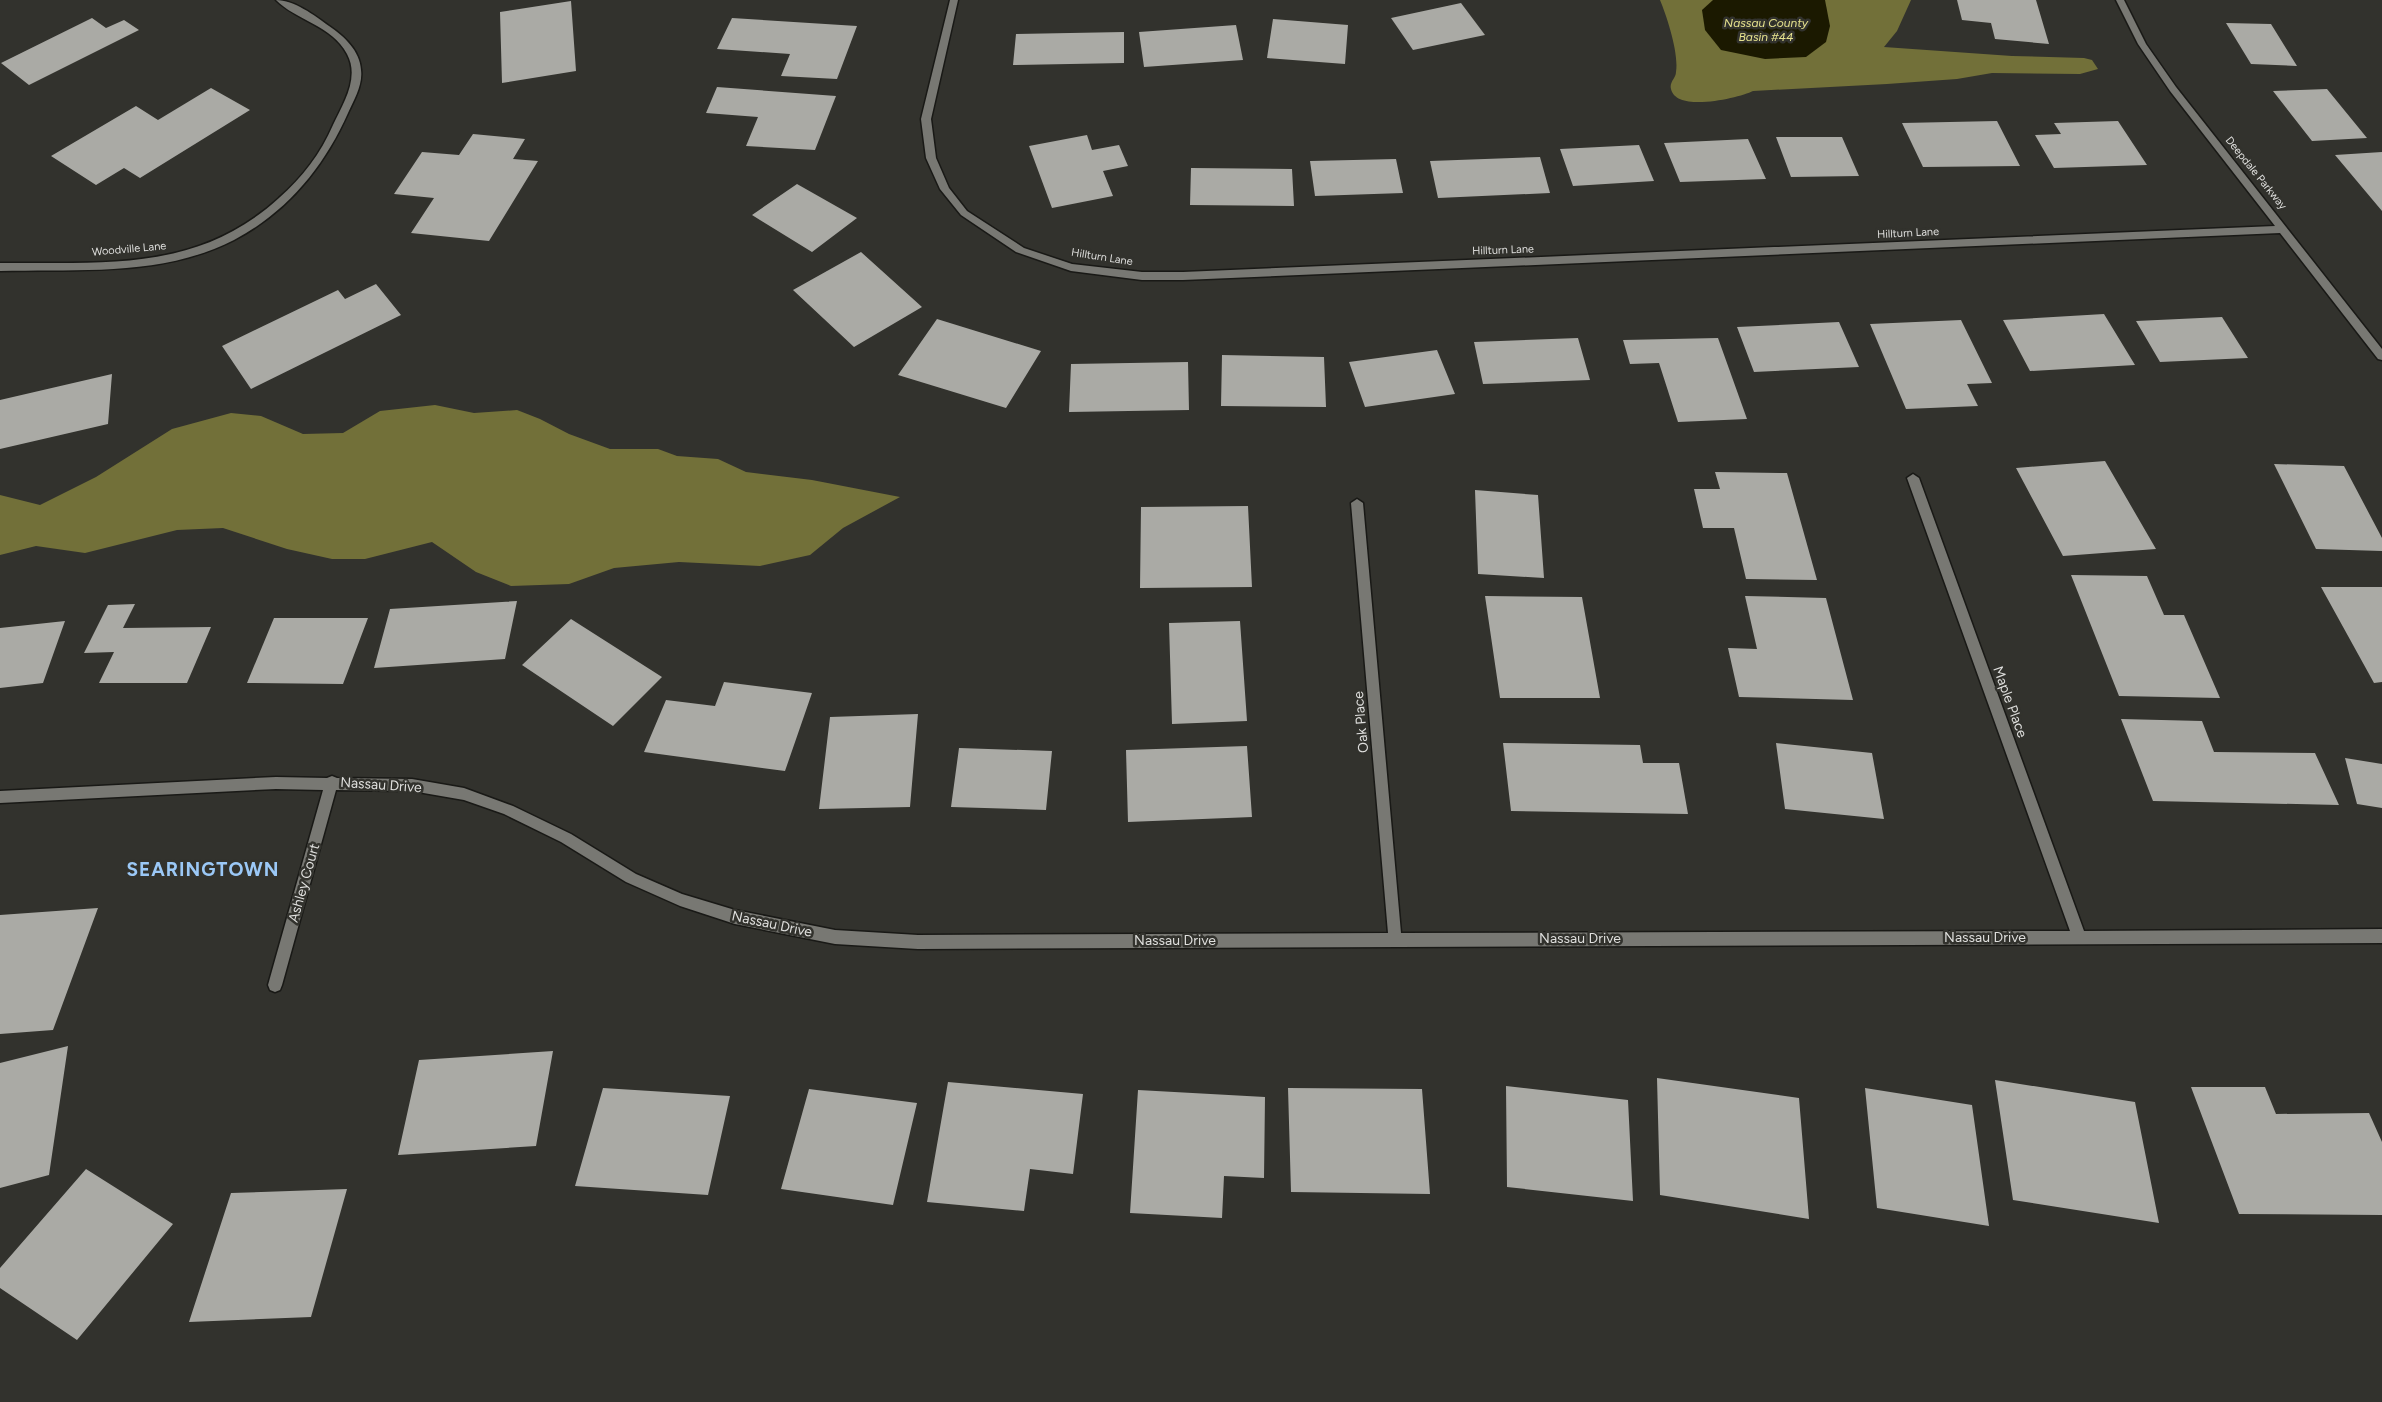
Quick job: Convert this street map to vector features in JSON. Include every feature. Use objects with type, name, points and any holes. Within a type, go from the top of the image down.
[{"type":"street","name":"Woodville Lane","points":[[0,267],[160,261],[206,248],[263,219],[292,194],[335,135],[356,84],[356,65],[347,47],[327,28],[280,0]]},
{"type":"street","name":"Hillturn Lane","points":[[954,0],[926,119],[931,158],[945,190],[964,213],[1020,250],[1071,267],[1142,276],[1183,276],[2284,229]]},
{"type":"street","name":"Deepdale Parkway","points":[[2120,0],[2142,44],[2172,89],[2382,356]]},
{"type":"street","name":"Maple Place","points":[[1913,478],[2079,936]]},
{"type":"street","name":"Oak Place","points":[[1357,503],[1395,938]]},
{"type":"street","name":"Nassau Drive","points":[[0,797],[276,782],[412,785],[464,794],[508,810],[558,834],[631,878],[680,900],[735,917],[835,937],[918,942],[1395,938],[2382,936]]},
{"type":"street","name":"Ashley Court","points":[[276,985],[332,782]]},
{"type":"shaded area","points":[[1660,0],[1911,0],[1897,31],[1884,47],[2012,56],[2084,58],[2092,60],[2098,69],[2080,74],[1992,73],[1957,79],[1753,91],[1722,100],[1695,102],[1675,96],[1671,89],[1671,84],[1676,74],[1676,55],[1669,25]]},
{"type":"shaded area","points":[[435,405],[474,413],[517,410],[569,434],[610,449],[658,449],[677,456],[718,459],[746,472],[812,480],[900,497],[843,528],[810,555],[760,566],[679,562],[614,568],[569,584],[511,586],[476,572],[432,542],[365,559],[332,559],[287,549],[223,528],[177,530],[85,553],[36,546],[0,555],[0,495],[40,505],[96,477],[172,429],[231,413],[261,416],[303,434],[343,433],[380,411]]},
{"type":"water","name":"Nassau County Basin #44","points":[[1713,0],[1825,0],[1830,26],[1826,42],[1806,57],[1765,59],[1721,50],[1705,30],[1702,10]]},
{"type":"building","points":[[1957,0],[2036,0],[2049,44],[1995,39],[1991,23],[1962,20]]},
{"type":"building","points":[[571,1],[576,71],[502,83],[500,12]]},
{"type":"building","points":[[1461,3],[1485,35],[1413,50],[1391,18]]},
{"type":"building","points":[[92,18],[106,28],[124,20],[139,30],[29,85],[1,63]]},
{"type":"building","points":[[732,18],[857,26],[837,79],[781,76],[790,54],[717,49]]},
{"type":"building","points":[[1273,19],[1348,25],[1345,64],[1267,58]]},
{"type":"building","points":[[2226,23],[2271,24],[2297,66],[2251,64]]},
{"type":"building","points":[[1236,25],[1243,60],[1144,67],[1139,32]]},
{"type":"building","points":[[1124,32],[1124,63],[1013,65],[1016,34]]},
{"type":"building","points":[[717,87],[836,96],[815,150],[746,146],[758,117],[706,113]]},
{"type":"building","points":[[211,88],[250,110],[140,178],[124,168],[96,185],[51,156],[136,106],[158,120]]},
{"type":"building","points":[[2327,89],[2367,138],[2312,141],[2273,91]]},
{"type":"building","points":[[1997,121],[2020,166],[1923,167],[1902,123]]},
{"type":"building","points":[[2118,121],[2147,165],[2054,168],[2035,135],[2061,134],[2054,123]]},
{"type":"building","points":[[473,134],[525,139],[513,159],[538,161],[489,241],[411,233],[434,198],[394,194],[422,152],[459,155]]},
{"type":"building","points":[[1087,135],[1092,150],[1119,145],[1128,166],[1103,171],[1113,196],[1052,208],[1029,146]]},
{"type":"building","points":[[1776,137],[1842,137],[1859,176],[1791,177]]},
{"type":"building","points":[[1748,139],[1766,179],[1680,182],[1664,143]]},
{"type":"building","points":[[1639,145],[1654,181],[1573,186],[1560,149]]},
{"type":"building","points":[[2382,152],[2382,211],[2335,155]]},
{"type":"building","points":[[1540,157],[1550,193],[1438,198],[1430,161]]},
{"type":"building","points":[[1396,159],[1403,193],[1315,196],[1310,161]]},
{"type":"building","points":[[1191,168],[1292,169],[1294,206],[1190,205]]},
{"type":"building","points":[[797,184],[857,218],[812,252],[752,215]]},
{"type":"building","points":[[861,252],[922,307],[854,347],[793,290]]},
{"type":"building","points":[[376,284],[401,315],[251,389],[222,346],[338,290],[345,299]]},
{"type":"building","points":[[2104,314],[2135,365],[2030,371],[2003,320]]},
{"type":"building","points":[[2222,317],[2248,358],[2160,362],[2136,321]]},
{"type":"building","points":[[937,319],[1041,351],[1006,408],[898,375]]},
{"type":"building","points":[[1961,320],[1992,383],[1967,384],[1978,406],[1906,409],[1870,324]]},
{"type":"building","points":[[1839,322],[1859,367],[1754,372],[1737,327]]},
{"type":"building","points":[[1578,338],[1590,380],[1483,384],[1474,342]]},
{"type":"building","points":[[1718,338],[1747,419],[1678,422],[1659,363],[1630,364],[1623,340]]},
{"type":"building","points":[[1437,350],[1455,394],[1365,407],[1349,362]]},
{"type":"building","points":[[1222,355],[1324,357],[1326,407],[1221,406]]},
{"type":"building","points":[[1188,362],[1189,410],[1069,412],[1071,364]]},
{"type":"building","points":[[112,374],[108,424],[0,449],[0,400]]},
{"type":"building","points":[[2105,461],[2156,549],[2063,556],[2016,468]]},
{"type":"building","points":[[2274,464],[2344,466],[2382,538],[2382,551],[2316,549]]},
{"type":"building","points":[[1715,472],[1787,473],[1817,580],[1746,579],[1734,528],[1703,528],[1694,489],[1720,489]]},
{"type":"building","points":[[1475,490],[1538,495],[1544,578],[1478,574]]},
{"type":"building","points":[[1248,506],[1252,587],[1140,588],[1141,507]]},
{"type":"building","points":[[2071,575],[2147,576],[2164,615],[2184,615],[2220,698],[2119,696]]},
{"type":"building","points":[[2321,587],[2382,587],[2382,682],[2374,683]]},
{"type":"building","points":[[1485,596],[1582,597],[1600,698],[1500,698]]},
{"type":"building","points":[[1745,596],[1826,598],[1853,700],[1739,697],[1728,648],[1757,649]]},
{"type":"building","points":[[517,601],[505,659],[374,668],[390,609]]},
{"type":"building","points":[[135,604],[123,628],[211,627],[187,683],[99,683],[114,652],[84,653],[108,605]]},
{"type":"building","points":[[274,618],[368,618],[343,684],[247,683]]},
{"type":"building","points":[[571,619],[662,677],[613,726],[522,665]]},
{"type":"building","points":[[65,621],[43,683],[0,688],[0,628]]},
{"type":"building","points":[[1240,621],[1247,721],[1172,724],[1169,623]]},
{"type":"building","points":[[724,682],[812,693],[785,771],[644,752],[666,700],[715,706]]},
{"type":"building","points":[[918,714],[910,807],[819,809],[830,717]]},
{"type":"building","points":[[2121,719],[2202,721],[2214,752],[2315,753],[2339,805],[2153,801]]},
{"type":"building","points":[[1503,743],[1640,745],[1643,763],[1679,763],[1688,814],[1511,811]]},
{"type":"building","points":[[1776,743],[1872,753],[1884,819],[1785,809]]},
{"type":"building","points":[[1247,746],[1252,817],[1128,822],[1126,750]]},
{"type":"building","points":[[959,748],[1052,751],[1046,810],[951,807]]},
{"type":"building","points":[[2345,758],[2382,764],[2382,808],[2357,804]]},
{"type":"building","points":[[98,908],[53,1030],[0,1034],[0,915]]},
{"type":"building","points":[[68,1046],[49,1175],[0,1188],[0,1063]]},
{"type":"building","points":[[553,1051],[536,1146],[398,1155],[419,1060]]},
{"type":"building","points":[[1657,1078],[1799,1098],[1809,1219],[1660,1195]]},
{"type":"building","points":[[1995,1080],[2135,1102],[2159,1223],[2013,1200]]},
{"type":"building","points":[[948,1082],[1083,1094],[1073,1174],[1030,1169],[1024,1211],[927,1202]]},
{"type":"building","points":[[1506,1086],[1628,1100],[1633,1201],[1507,1187]]},
{"type":"building","points":[[2191,1087],[2265,1087],[2276,1114],[2369,1113],[2382,1142],[2382,1215],[2239,1214]]},
{"type":"building","points":[[603,1088],[730,1096],[708,1195],[575,1186]]},
{"type":"building","points":[[1288,1088],[1422,1089],[1430,1194],[1291,1192]]},
{"type":"building","points":[[1865,1088],[1972,1105],[1989,1226],[1877,1208]]},
{"type":"building","points":[[809,1089],[917,1103],[893,1205],[781,1189]]},
{"type":"building","points":[[1138,1090],[1265,1097],[1264,1178],[1224,1176],[1222,1218],[1130,1213]]},
{"type":"building","points":[[86,1169],[173,1224],[77,1340],[0,1288],[0,1268]]},
{"type":"building","points":[[347,1189],[311,1317],[189,1322],[231,1193]]},
{"type":"district","name":"SEARINGTOWN","points":[[203,869]]}]
